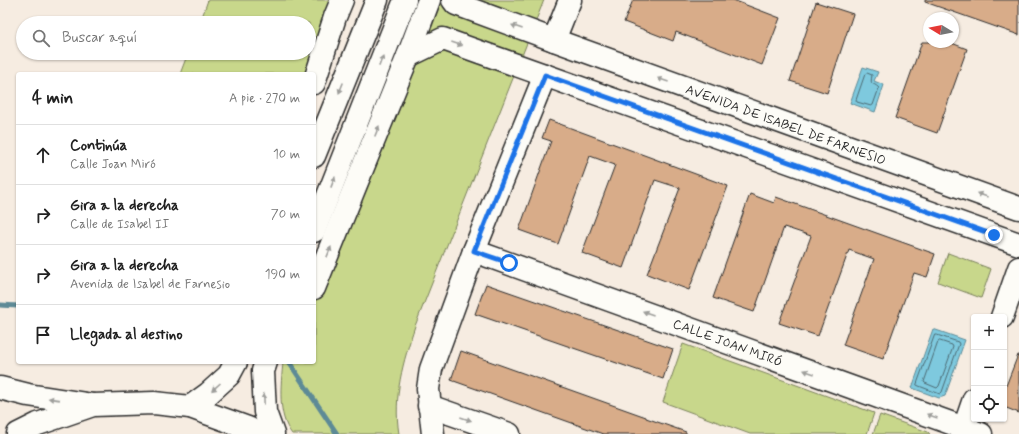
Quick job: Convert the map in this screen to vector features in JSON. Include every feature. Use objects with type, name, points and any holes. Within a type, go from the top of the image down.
[{"type":"main road","points":[[316,151],[376,0]]},
{"type":"main road","points":[[316,226],[404,0]]},
{"type":"main road","points":[[316,283],[408,56],[429,0]]},
{"type":"main road","name":"AVENIDA DE ISABEL DE FARNESIO","points":[[454,0],[456,4],[1019,208]]},
{"type":"main road","points":[[554,40],[570,0]]},
{"type":"main road","points":[[316,75],[334,6]]},
{"type":"main road","points":[[408,56],[443,39],[1019,244]]},
{"type":"main road","points":[[433,434],[428,388],[431,369],[474,251],[545,75]]},
{"type":"main road","name":"CALLE JOAN MIRÓ","points":[[474,251],[969,432]]},
{"type":"main road","points":[[1003,314],[1019,268]]},
{"type":"main road","points":[[190,407],[208,394],[229,375],[235,364]]},
{"type":"main road","points":[[265,364],[263,371],[264,412],[273,434]]},
{"type":"main road","points":[[0,388],[28,395],[93,405],[154,403],[190,407],[248,428],[258,434]]},
{"type":"main road","points":[[18,434],[38,424],[93,405]]},
{"type":"main road","points":[[429,406],[509,434]]},
{"type":"main road","points":[[969,432],[971,419]]},
{"type":"green space","points":[[208,0],[334,0],[316,46],[316,16],[202,16]]},
{"type":"green space","points":[[429,0],[544,0],[415,326],[400,379],[397,406],[399,434],[292,434],[287,426],[281,400],[283,364],[316,364],[316,283]]},
{"type":"green space","points":[[185,60],[310,60],[306,72],[181,72]]},
{"type":"green space","points":[[948,253],[991,269],[981,298],[938,282]]},
{"type":"green space","points":[[683,344],[874,413],[867,434],[750,434],[663,402]]},
{"type":"green space","points":[[880,415],[928,432],[930,434],[873,434]]},
{"type":"water","points":[[863,67],[878,72],[874,81],[884,85],[875,112],[850,103]]},
{"type":"water","points":[[933,329],[965,340],[945,396],[939,398],[912,388]]},
{"type":"building","points":[[633,0],[733,0],[780,18],[762,65],[676,32],[673,41],[624,22]]},
{"type":"building","points":[[925,0],[1019,0],[1019,35],[959,14],[959,12],[953,12],[925,2]]},
{"type":"building","points":[[816,2],[853,14],[827,93],[790,81]]},
{"type":"building","points":[[922,42],[923,48],[959,48],[959,46],[967,49],[937,133],[895,118]]},
{"type":"building","points":[[549,120],[728,186],[689,290],[647,274],[680,188],[655,180],[623,268],[582,253],[615,165],[590,156],[558,244],[519,230],[551,141],[542,138]]},
{"type":"building","points":[[750,194],[774,203],[776,197],[935,254],[927,277],[914,273],[883,359],[843,345],[874,259],[849,250],[818,336],[779,323],[811,236],[784,227],[754,312],[713,298]]},
{"type":"building","points":[[486,284],[673,349],[663,379],[475,314]]},
{"type":"building","points":[[461,351],[646,417],[686,432],[686,434],[603,434],[451,380]]},
{"type":"building","points":[[1019,355],[1019,413],[1007,408],[1007,383]]},
{"type":"waterway","points":[[0,305],[16,306]]},
{"type":"waterway","points":[[290,364],[337,434]]},
{"type":"route","points":[[509,263],[474,251],[545,75],[994,235]]}]
